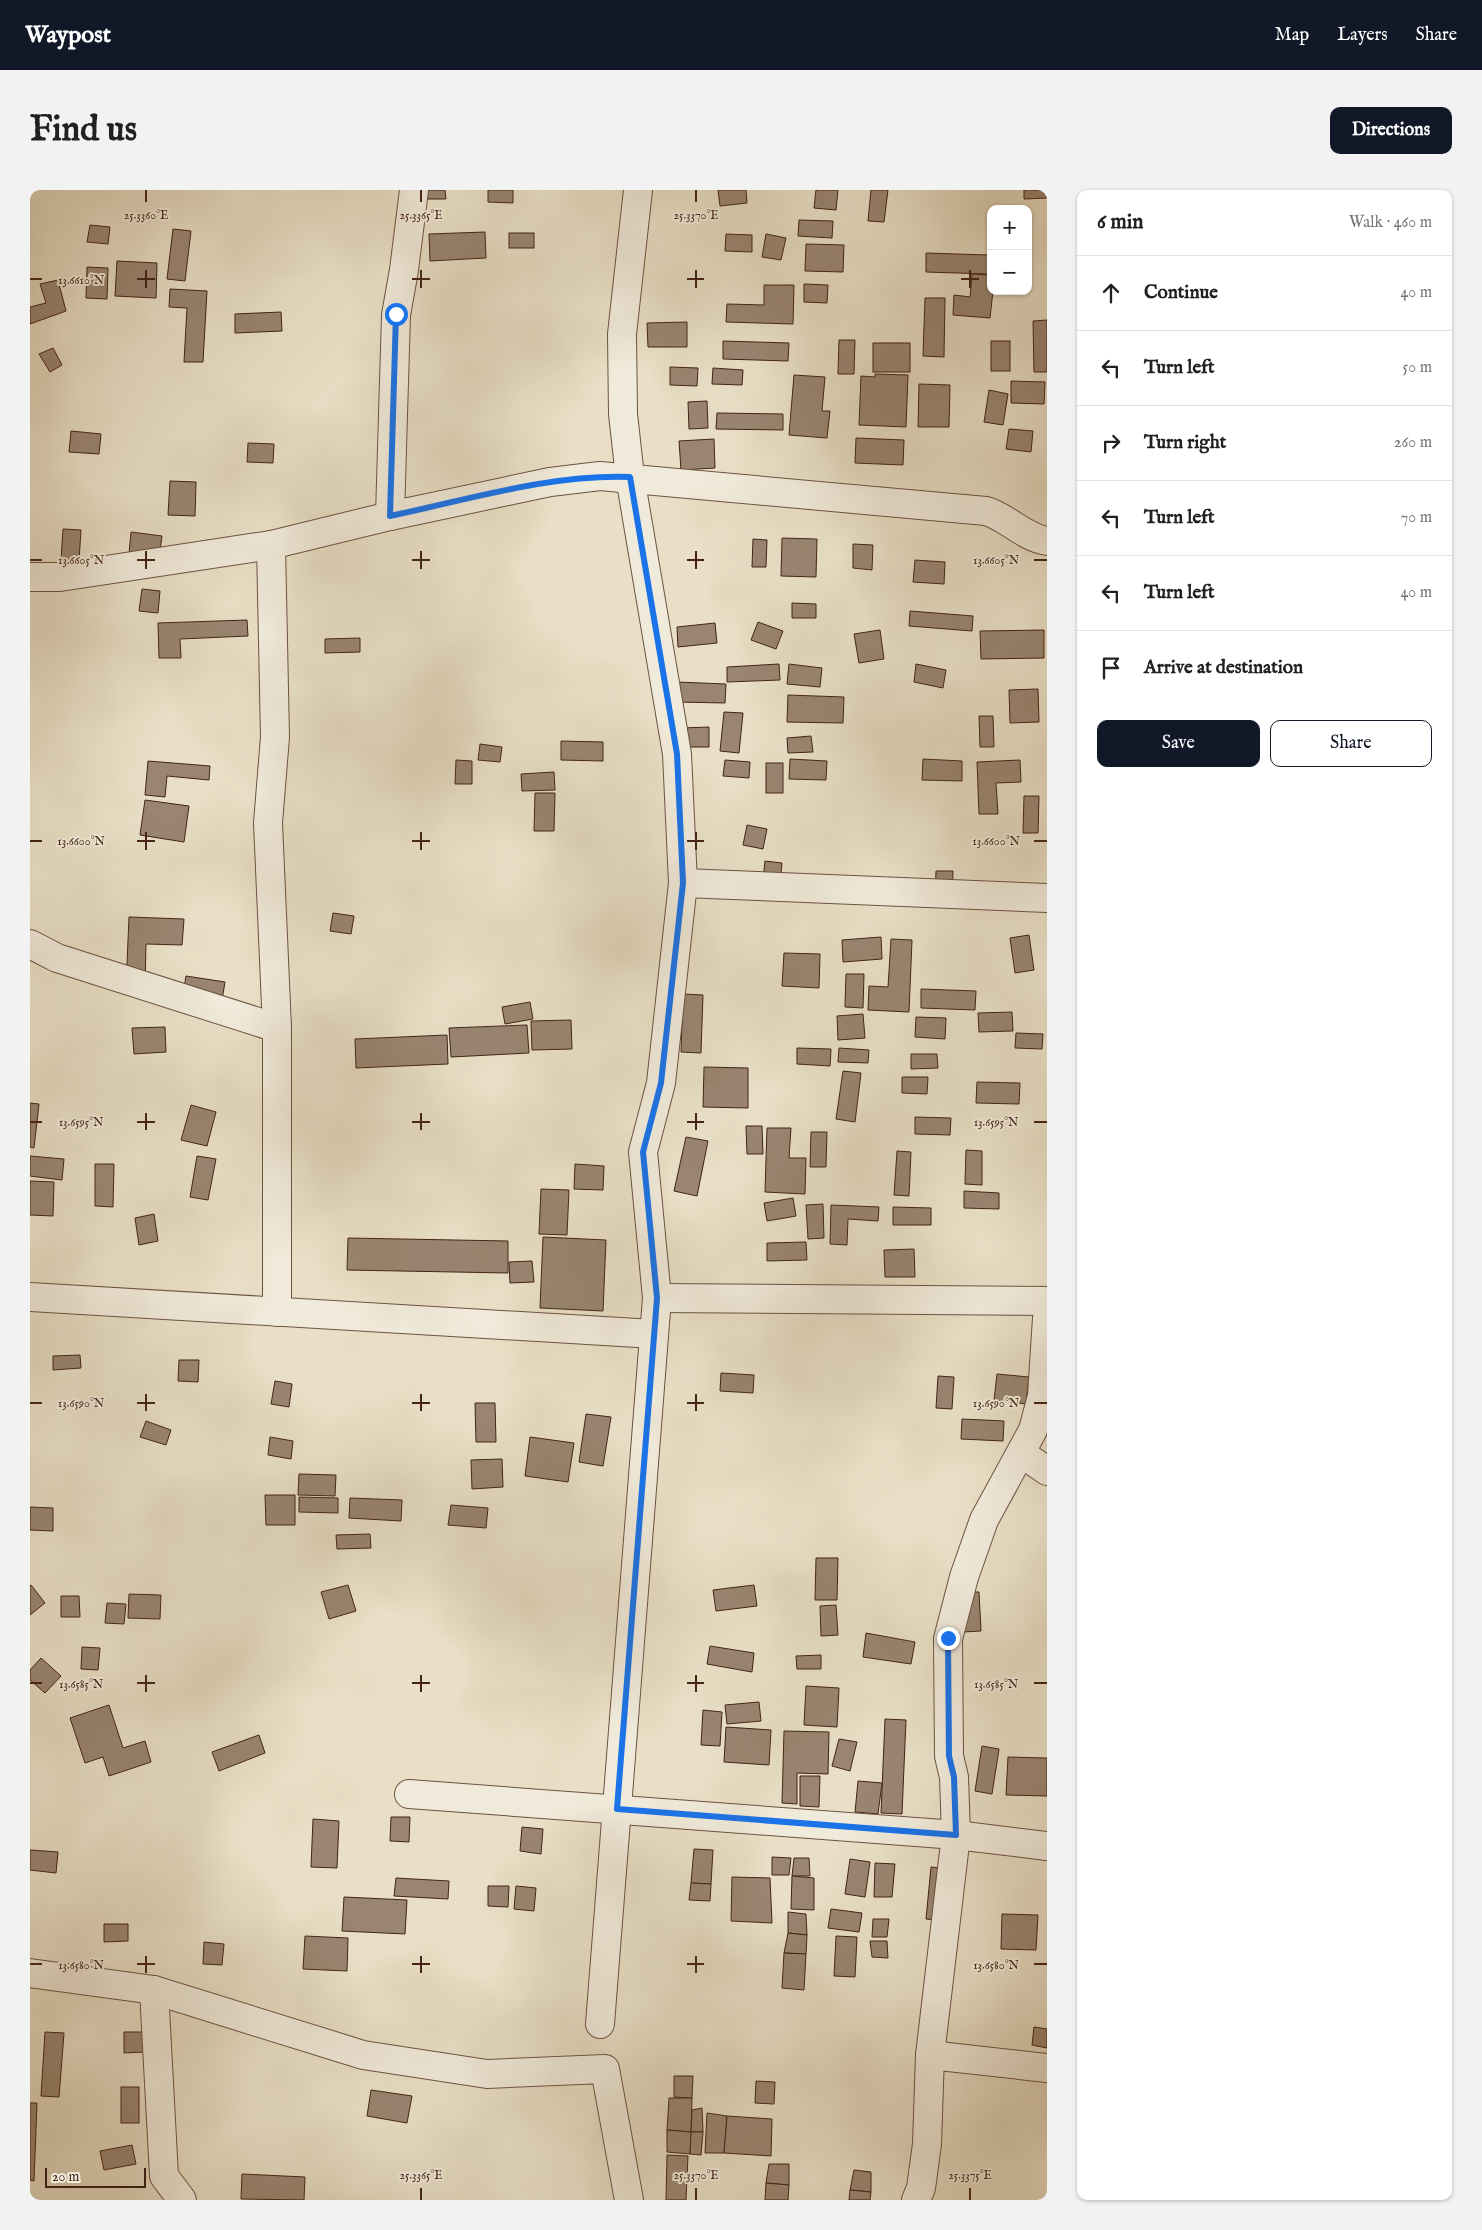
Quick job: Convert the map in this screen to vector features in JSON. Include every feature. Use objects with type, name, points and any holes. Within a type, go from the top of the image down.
[{"type":"street","points":[[390,516],[396,314],[404,270],[414,190]]},
{"type":"street","points":[[600,2024],[657,1298],[643,1152],[661,1083],[683,883],[677,754],[630,477],[623,414],[622,334],[638,190]]},
{"type":"street","points":[[30,578],[60,577],[272,545],[390,516],[550,482],[600,476],[630,477],[986,511],[998,514],[1016,527],[1047,541]]},
{"type":"street","points":[[272,545],[275,737],[268,824],[278,1028],[278,1312]]},
{"type":"street","points":[[683,883],[1047,898]]},
{"type":"street","points":[[30,944],[57,958],[278,1028]]},
{"type":"street","points":[[30,1298],[654,1334]]},
{"type":"street","points":[[657,1298],[1047,1302]]},
{"type":"street","points":[[916,2200],[921,2188],[927,2144],[930,2055],[956,1835],[954,1777],[949,1756],[948,1638],[964,1577],[984,1520],[1033,1430],[1042,1396],[1047,1318]]},
{"type":"street","points":[[1021,1453],[1047,1472]]},
{"type":"street","points":[[409,1794],[956,1835],[1047,1846]]},
{"type":"street","points":[[30,1973],[154,1990],[363,2055],[487,2074],[605,2069],[629,2200]]},
{"type":"street","points":[[154,1990],[164,2176],[182,2200]]},
{"type":"street","points":[[930,2055],[1047,2068]]},
{"type":"building","points":[[423,190],[445,190],[446,199],[424,199]]},
{"type":"building","points":[[488,190],[513,190],[513,203],[488,202]]},
{"type":"building","points":[[718,190],[746,190],[747,203],[720,206]]},
{"type":"building","points":[[816,190],[838,190],[836,210],[814,208]]},
{"type":"building","points":[[871,190],[888,190],[884,222],[868,221]]},
{"type":"building","points":[[1024,190],[1047,190],[1047,198],[1024,199]]},
{"type":"building","points":[[799,220],[833,221],[832,238],[798,236]]},
{"type":"building","points":[[90,225],[110,227],[108,244],[87,242]]},
{"type":"building","points":[[173,229],[191,231],[185,281],[167,279]]},
{"type":"building","points":[[485,232],[486,258],[430,261],[429,234]]},
{"type":"building","points":[[509,233],[534,233],[534,248],[509,248]]},
{"type":"building","points":[[726,234],[752,235],[752,252],[725,251]]},
{"type":"building","points":[[766,234],[786,238],[781,260],[762,257]]},
{"type":"building","points":[[806,244],[844,245],[843,272],[805,271]]},
{"type":"building","points":[[926,253],[987,255],[987,274],[926,272]]},
{"type":"building","points":[[117,261],[157,263],[156,298],[115,296]]},
{"type":"building","points":[[87,267],[108,268],[107,299],[86,298]]},
{"type":"building","points":[[972,274],[987,275],[987,295],[993,295],[990,318],[953,315],[954,295],[970,297]]},
{"type":"building","points":[[58,280],[66,311],[30,324],[30,307],[46,303],[40,284]]},
{"type":"building","points":[[804,284],[828,285],[827,303],[804,302]]},
{"type":"building","points":[[764,285],[794,285],[793,324],[726,322],[727,304],[764,305]]},
{"type":"building","points":[[170,289],[207,291],[203,362],[184,362],[187,308],[169,307]]},
{"type":"building","points":[[925,298],[945,298],[944,357],[923,356]]},
{"type":"building","points":[[281,312],[282,331],[235,333],[235,314]]},
{"type":"building","points":[[1047,320],[1047,372],[1034,372],[1033,321]]},
{"type":"building","points":[[687,322],[687,347],[648,347],[647,323]]},
{"type":"building","points":[[839,340],[855,340],[854,374],[838,374]]},
{"type":"building","points":[[723,341],[789,343],[788,361],[723,359]]},
{"type":"building","points":[[991,341],[1010,341],[1010,371],[991,371]]},
{"type":"building","points":[[873,343],[910,343],[910,372],[873,372]]},
{"type":"building","points":[[53,348],[62,365],[50,372],[39,354]]},
{"type":"building","points":[[670,367],[698,368],[697,386],[670,385]]},
{"type":"building","points":[[713,368],[743,370],[742,385],[712,384]]},
{"type":"building","points":[[875,374],[908,375],[906,427],[859,425],[861,376],[875,377]]},
{"type":"building","points":[[794,375],[825,377],[822,411],[830,411],[827,438],[789,435]]},
{"type":"building","points":[[1011,381],[1045,382],[1044,404],[1011,403]]},
{"type":"building","points":[[919,384],[950,385],[949,427],[918,427]]},
{"type":"building","points":[[989,390],[1008,394],[1003,425],[984,422]]},
{"type":"building","points":[[707,401],[708,428],[689,429],[688,402]]},
{"type":"building","points":[[717,413],[783,414],[783,430],[716,429]]},
{"type":"building","points":[[1009,429],[1033,431],[1031,452],[1006,449]]},
{"type":"building","points":[[71,431],[101,434],[99,454],[69,452]]},
{"type":"building","points":[[856,438],[904,440],[903,465],[855,463]]},
{"type":"building","points":[[714,439],[715,468],[681,470],[679,441]]},
{"type":"building","points":[[248,443],[274,444],[273,463],[247,462]]},
{"type":"building","points":[[170,481],[196,482],[195,516],[168,515]]},
{"type":"building","points":[[63,529],[81,530],[78,576],[60,575]]},
{"type":"building","points":[[131,532],[162,536],[159,558],[129,554]]},
{"type":"building","points":[[782,538],[817,539],[816,577],[781,576]]},
{"type":"building","points":[[753,539],[767,540],[766,567],[752,567]]},
{"type":"building","points":[[853,544],[873,545],[872,570],[853,568]]},
{"type":"building","points":[[915,560],[945,562],[944,584],[913,582]]},
{"type":"building","points":[[142,589],[160,591],[158,613],[139,611]]},
{"type":"building","points":[[792,603],[816,604],[816,618],[792,618]]},
{"type":"building","points":[[910,611],[973,616],[972,631],[909,626]]},
{"type":"building","points":[[247,620],[248,636],[180,639],[181,658],[159,658],[158,623]]},
{"type":"building","points":[[758,622],[783,631],[776,649],[751,640]]},
{"type":"building","points":[[715,623],[717,643],[678,647],[677,627]]},
{"type":"building","points":[[880,630],[884,659],[859,663],[854,634]]},
{"type":"building","points":[[1044,630],[1044,658],[981,659],[980,631]]},
{"type":"building","points":[[360,638],[360,652],[325,653],[325,639]]},
{"type":"building","points":[[779,664],[780,680],[727,682],[727,667]]},
{"type":"building","points":[[789,664],[822,668],[820,687],[787,684]]},
{"type":"building","points":[[916,664],[946,670],[943,688],[914,682]]},
{"type":"building","points":[[677,682],[726,684],[725,703],[677,702]]},
{"type":"building","points":[[1038,689],[1039,722],[1010,723],[1009,690]]},
{"type":"building","points":[[788,695],[844,697],[843,723],[787,722]]},
{"type":"building","points":[[724,712],[743,713],[739,753],[720,751]]},
{"type":"building","points":[[979,716],[993,716],[994,747],[980,747]]},
{"type":"building","points":[[709,727],[709,747],[681,747],[681,728]]},
{"type":"building","points":[[811,736],[813,752],[788,753],[787,738]]},
{"type":"building","points":[[561,741],[603,742],[603,761],[561,760]]},
{"type":"building","points":[[480,744],[502,747],[500,762],[478,760]]},
{"type":"building","points":[[790,759],[827,761],[826,780],[789,779]]},
{"type":"building","points":[[923,759],[962,761],[962,781],[922,780]]},
{"type":"building","points":[[456,760],[472,761],[472,784],[455,784]]},
{"type":"building","points":[[725,760],[750,762],[749,778],[723,776]]},
{"type":"building","points":[[1020,760],[1021,782],[996,783],[998,814],[979,814],[977,762]]},
{"type":"building","points":[[148,761],[210,766],[209,780],[167,776],[165,797],[145,795]]},
{"type":"building","points":[[766,763],[783,763],[783,793],[766,793]]},
{"type":"building","points":[[554,772],[555,790],[522,791],[521,774]]},
{"type":"building","points":[[535,793],[555,793],[554,831],[534,831]]},
{"type":"building","points":[[1024,796],[1039,796],[1038,833],[1023,833]]},
{"type":"building","points":[[145,800],[189,806],[184,842],[140,835]]},
{"type":"building","points":[[747,825],[767,829],[763,849],[743,845]]},
{"type":"building","points":[[765,861],[782,863],[780,884],[763,881]]},
{"type":"building","points":[[936,871],[953,871],[952,903],[935,903]]},
{"type":"building","points":[[333,913],[354,916],[351,934],[330,931]]},
{"type":"building","points":[[129,917],[184,919],[182,945],[146,944],[145,987],[126,987]]},
{"type":"building","points":[[1029,935],[1034,970],[1015,973],[1010,938]]},
{"type":"building","points":[[881,937],[882,959],[843,962],[842,940]]},
{"type":"building","points":[[891,939],[912,940],[909,1012],[868,1010],[869,986],[888,987]]},
{"type":"building","points":[[784,953],[820,954],[819,988],[782,986]]},
{"type":"building","points":[[846,974],[864,974],[863,1008],[845,1007]]},
{"type":"building","points":[[186,976],[225,982],[222,1000],[183,994]]},
{"type":"building","points":[[921,989],[976,991],[975,1010],[921,1008]]},
{"type":"building","points":[[683,994],[703,995],[701,1053],[681,1052]]},
{"type":"building","points":[[530,1002],[533,1019],[505,1024],[502,1007]]},
{"type":"building","points":[[1012,1012],[1013,1031],[979,1032],[978,1013]]},
{"type":"building","points":[[863,1014],[865,1038],[838,1040],[837,1016]]},
{"type":"building","points":[[916,1017],[946,1018],[945,1039],[915,1037]]},
{"type":"building","points":[[571,1020],[572,1049],[532,1050],[531,1021]]},
{"type":"building","points":[[527,1025],[529,1053],[451,1057],[449,1028]]},
{"type":"building","points":[[165,1027],[166,1052],[134,1054],[132,1028]]},
{"type":"building","points":[[1016,1033],[1043,1034],[1042,1049],[1015,1048]]},
{"type":"building","points":[[447,1035],[448,1064],[356,1068],[355,1039]]},
{"type":"building","points":[[797,1048],[831,1049],[830,1066],[797,1064]]},
{"type":"building","points":[[839,1048],[869,1050],[868,1063],[838,1062]]},
{"type":"building","points":[[911,1054],[937,1054],[938,1068],[911,1069]]},
{"type":"building","points":[[704,1067],[748,1068],[748,1108],[703,1107]]},
{"type":"building","points":[[843,1071],[861,1073],[855,1122],[836,1119]]},
{"type":"building","points":[[902,1077],[928,1077],[927,1094],[902,1093]]},
{"type":"building","points":[[977,1082],[1020,1083],[1019,1104],[976,1103]]},
{"type":"building","points":[[30,1103],[39,1104],[34,1148],[30,1147]]},
{"type":"building","points":[[191,1105],[216,1112],[207,1146],[181,1140]]},
{"type":"building","points":[[915,1117],[951,1118],[950,1135],[915,1134]]},
{"type":"building","points":[[746,1126],[762,1126],[763,1154],[747,1154]]},
{"type":"building","points":[[767,1128],[791,1128],[789,1158],[806,1158],[805,1194],[765,1192]]},
{"type":"building","points":[[811,1132],[827,1132],[826,1167],[810,1167]]},
{"type":"building","points":[[686,1137],[708,1141],[697,1196],[674,1191]]},
{"type":"building","points":[[966,1150],[982,1151],[982,1185],[965,1184]]},
{"type":"building","points":[[897,1151],[911,1152],[909,1196],[894,1195]]},
{"type":"building","points":[[30,1156],[64,1159],[62,1180],[30,1176]]},
{"type":"building","points":[[197,1156],[216,1159],[208,1200],[190,1197]]},
{"type":"building","points":[[95,1164],[114,1164],[113,1207],[95,1206]]},
{"type":"building","points":[[575,1164],[604,1166],[603,1190],[574,1189]]},
{"type":"building","points":[[30,1181],[54,1182],[53,1216],[30,1215]]},
{"type":"building","points":[[541,1189],[569,1190],[567,1235],[539,1234]]},
{"type":"building","points":[[964,1191],[999,1193],[999,1209],[964,1208]]},
{"type":"building","points":[[793,1198],[796,1216],[767,1221],[764,1203]]},
{"type":"building","points":[[823,1204],[824,1238],[808,1239],[806,1205]]},
{"type":"building","points":[[831,1205],[879,1207],[878,1221],[848,1219],[847,1245],[830,1244]]},
{"type":"building","points":[[893,1207],[931,1208],[931,1225],[893,1225]]},
{"type":"building","points":[[154,1214],[158,1241],[139,1245],[135,1218]]},
{"type":"building","points":[[543,1237],[606,1240],[603,1311],[540,1308]]},
{"type":"building","points":[[348,1238],[508,1241],[508,1273],[347,1270]]},
{"type":"building","points":[[806,1242],[807,1260],[767,1261],[767,1243]]},
{"type":"building","points":[[914,1249],[915,1277],[885,1277],[884,1250]]},
{"type":"building","points":[[532,1261],[534,1282],[510,1283],[509,1262]]},
{"type":"building","points":[[80,1355],[81,1368],[53,1370],[53,1356]]},
{"type":"building","points":[[179,1360],[199,1360],[198,1382],[178,1381]]},
{"type":"building","points":[[721,1373],[754,1375],[753,1393],[720,1391]]},
{"type":"building","points":[[997,1374],[1029,1377],[1026,1404],[994,1400]]},
{"type":"building","points":[[938,1376],[954,1377],[952,1409],[936,1408]]},
{"type":"building","points":[[275,1381],[292,1384],[289,1407],[271,1404]]},
{"type":"building","points":[[475,1403],[495,1403],[496,1442],[476,1442]]},
{"type":"building","points":[[586,1414],[611,1417],[603,1466],[579,1462]]},
{"type":"building","points":[[962,1419],[1004,1421],[1003,1441],[961,1439]]},
{"type":"building","points":[[146,1421],[171,1430],[166,1445],[140,1437]]},
{"type":"building","points":[[270,1437],[293,1441],[291,1459],[268,1455]]},
{"type":"building","points":[[530,1437],[574,1443],[568,1482],[525,1476]]},
{"type":"building","points":[[502,1459],[503,1487],[472,1489],[471,1460]]},
{"type":"building","points":[[299,1474],[336,1475],[335,1496],[298,1495]]},
{"type":"building","points":[[265,1495],[295,1495],[295,1525],[266,1525]]},
{"type":"building","points":[[299,1497],[338,1498],[338,1513],[299,1512]]},
{"type":"building","points":[[350,1498],[402,1500],[401,1521],[349,1518]]},
{"type":"building","points":[[451,1505],[488,1508],[486,1528],[448,1525]]},
{"type":"building","points":[[30,1507],[53,1508],[53,1531],[30,1530]]},
{"type":"building","points":[[370,1534],[371,1548],[337,1549],[336,1535]]},
{"type":"building","points":[[816,1558],[838,1558],[837,1600],[815,1600]]},
{"type":"building","points":[[348,1585],[356,1611],[329,1619],[321,1592]]},
{"type":"building","points":[[754,1585],[757,1606],[716,1611],[713,1590]]},
{"type":"building","points":[[30,1586],[45,1603],[30,1615]]},
{"type":"building","points":[[961,1592],[979,1592],[981,1631],[963,1632]]},
{"type":"building","points":[[129,1594],[161,1595],[160,1619],[128,1618]]},
{"type":"building","points":[[61,1596],[79,1596],[80,1617],[61,1617]]},
{"type":"building","points":[[107,1603],[126,1604],[124,1624],[105,1623]]},
{"type":"building","points":[[836,1605],[838,1635],[821,1636],[820,1606]]},
{"type":"building","points":[[866,1633],[915,1642],[911,1664],[863,1657]]},
{"type":"building","points":[[710,1646],[754,1653],[752,1672],[707,1664]]},
{"type":"building","points":[[82,1647],[100,1648],[98,1670],[81,1669]]},
{"type":"building","points":[[821,1655],[821,1669],[797,1669],[796,1656]]},
{"type":"building","points":[[41,1658],[61,1676],[45,1693],[30,1680],[30,1670]]},
{"type":"building","points":[[806,1686],[839,1688],[837,1727],[804,1725]]},
{"type":"building","points":[[759,1702],[761,1721],[727,1724],[725,1705]]},
{"type":"building","points":[[109,1705],[123,1748],[145,1741],[151,1762],[109,1776],[103,1757],[85,1763],[70,1718]]},
{"type":"building","points":[[703,1710],[722,1712],[720,1746],[701,1745]]},
{"type":"building","points":[[885,1719],[906,1720],[902,1814],[881,1813]]},
{"type":"building","points":[[726,1727],[771,1730],[769,1765],[724,1762]]},
{"type":"building","points":[[784,1731],[829,1732],[828,1774],[797,1773],[797,1804],[782,1803]]},
{"type":"building","points":[[259,1735],[265,1753],[219,1771],[212,1752]]},
{"type":"building","points":[[839,1739],[857,1742],[850,1771],[832,1766]]},
{"type":"building","points":[[982,1746],[999,1749],[992,1794],[975,1791]]},
{"type":"building","points":[[1008,1757],[1047,1758],[1047,1796],[1006,1795]]},
{"type":"building","points":[[800,1776],[820,1776],[819,1807],[800,1806]]},
{"type":"building","points":[[858,1781],[882,1783],[878,1814],[855,1812]]},
{"type":"building","points":[[391,1817],[410,1817],[409,1842],[390,1841]]},
{"type":"building","points":[[313,1819],[339,1821],[337,1868],[311,1867]]},
{"type":"building","points":[[522,1827],[543,1829],[541,1854],[520,1851]]},
{"type":"building","points":[[694,1849],[713,1850],[711,1884],[691,1883]]},
{"type":"building","points":[[30,1850],[58,1852],[56,1873],[30,1870]]},
{"type":"building","points":[[772,1857],[791,1858],[789,1875],[772,1875]]},
{"type":"building","points":[[794,1858],[809,1858],[810,1876],[792,1876]]},
{"type":"building","points":[[850,1859],[870,1862],[865,1897],[845,1894]]},
{"type":"building","points":[[875,1863],[895,1864],[892,1897],[874,1897]]},
{"type":"building","points":[[931,1867],[950,1869],[945,1921],[926,1919]]},
{"type":"building","points":[[792,1876],[814,1878],[814,1910],[791,1909]]},
{"type":"building","points":[[732,1877],[770,1878],[772,1923],[731,1921]]},
{"type":"building","points":[[396,1878],[449,1881],[448,1899],[394,1896]]},
{"type":"building","points":[[691,1883],[711,1884],[710,1901],[689,1900]]},
{"type":"building","points":[[488,1886],[509,1886],[508,1907],[488,1906]]},
{"type":"building","points":[[516,1886],[536,1888],[534,1911],[514,1909]]},
{"type":"building","points":[[344,1897],[407,1900],[405,1934],[342,1931]]},
{"type":"building","points":[[831,1909],[862,1913],[859,1932],[828,1928]]},
{"type":"building","points":[[788,1912],[806,1914],[807,1935],[788,1933]]},
{"type":"building","points":[[1002,1914],[1038,1915],[1036,1950],[1001,1949]]},
{"type":"building","points":[[873,1919],[889,1919],[887,1937],[872,1937]]},
{"type":"building","points":[[104,1924],[128,1924],[128,1941],[104,1942]]},
{"type":"building","points":[[788,1933],[807,1935],[806,1954],[784,1953]]},
{"type":"building","points":[[305,1936],[348,1938],[347,1971],[303,1969]]},
{"type":"building","points":[[836,1936],[857,1937],[855,1977],[834,1976]]},
{"type":"building","points":[[870,1941],[887,1941],[888,1958],[872,1957]]},
{"type":"building","points":[[204,1942],[224,1944],[222,1965],[203,1964]]},
{"type":"building","points":[[784,1953],[806,1954],[804,1990],[782,1988]]},
{"type":"building","points":[[1034,2027],[1047,2029],[1047,2048],[1032,2045]]},
{"type":"building","points":[[45,2032],[64,2033],[59,2097],[41,2096]]},
{"type":"building","points":[[124,2032],[144,2032],[145,2052],[124,2053]]},
{"type":"building","points":[[674,2076],[693,2076],[692,2098],[674,2097]]},
{"type":"building","points":[[756,2081],[775,2082],[774,2104],[755,2103]]},
{"type":"building","points":[[121,2087],[139,2087],[139,2123],[121,2123]]},
{"type":"building","points":[[371,2090],[412,2096],[407,2123],[367,2116]]},
{"type":"building","points":[[669,2098],[692,2098],[691,2132],[667,2130]]},
{"type":"building","points":[[30,2103],[37,2103],[34,2181],[30,2180]]},
{"type":"building","points":[[702,2108],[703,2132],[691,2132],[692,2110]]},
{"type":"building","points":[[707,2113],[727,2116],[724,2153],[705,2153]]},
{"type":"building","points":[[727,2116],[772,2119],[771,2156],[724,2153]]},
{"type":"building","points":[[667,2130],[691,2132],[690,2154],[667,2152]]},
{"type":"building","points":[[691,2132],[703,2132],[701,2155],[690,2154]]},
{"type":"building","points":[[132,2145],[136,2164],[104,2170],[100,2151]]},
{"type":"building","points":[[667,2155],[688,2156],[686,2200],[666,2200]]},
{"type":"building","points":[[769,2164],[789,2164],[789,2185],[766,2183]]},
{"type":"building","points":[[854,2170],[871,2172],[871,2192],[850,2190]]},
{"type":"building","points":[[242,2174],[305,2177],[304,2200],[241,2199]]},
{"type":"building","points":[[766,2183],[789,2185],[788,2200],[765,2200]]},
{"type":"building","points":[[850,2190],[871,2192],[870,2200],[849,2200]]},
{"type":"route","points":[[396,314],[390,516],[550,482],[600,476],[630,477],[677,754],[683,883],[661,1083],[643,1152],[657,1298],[617,1809],[956,1835],[954,1777],[949,1756],[948,1638]]}]
